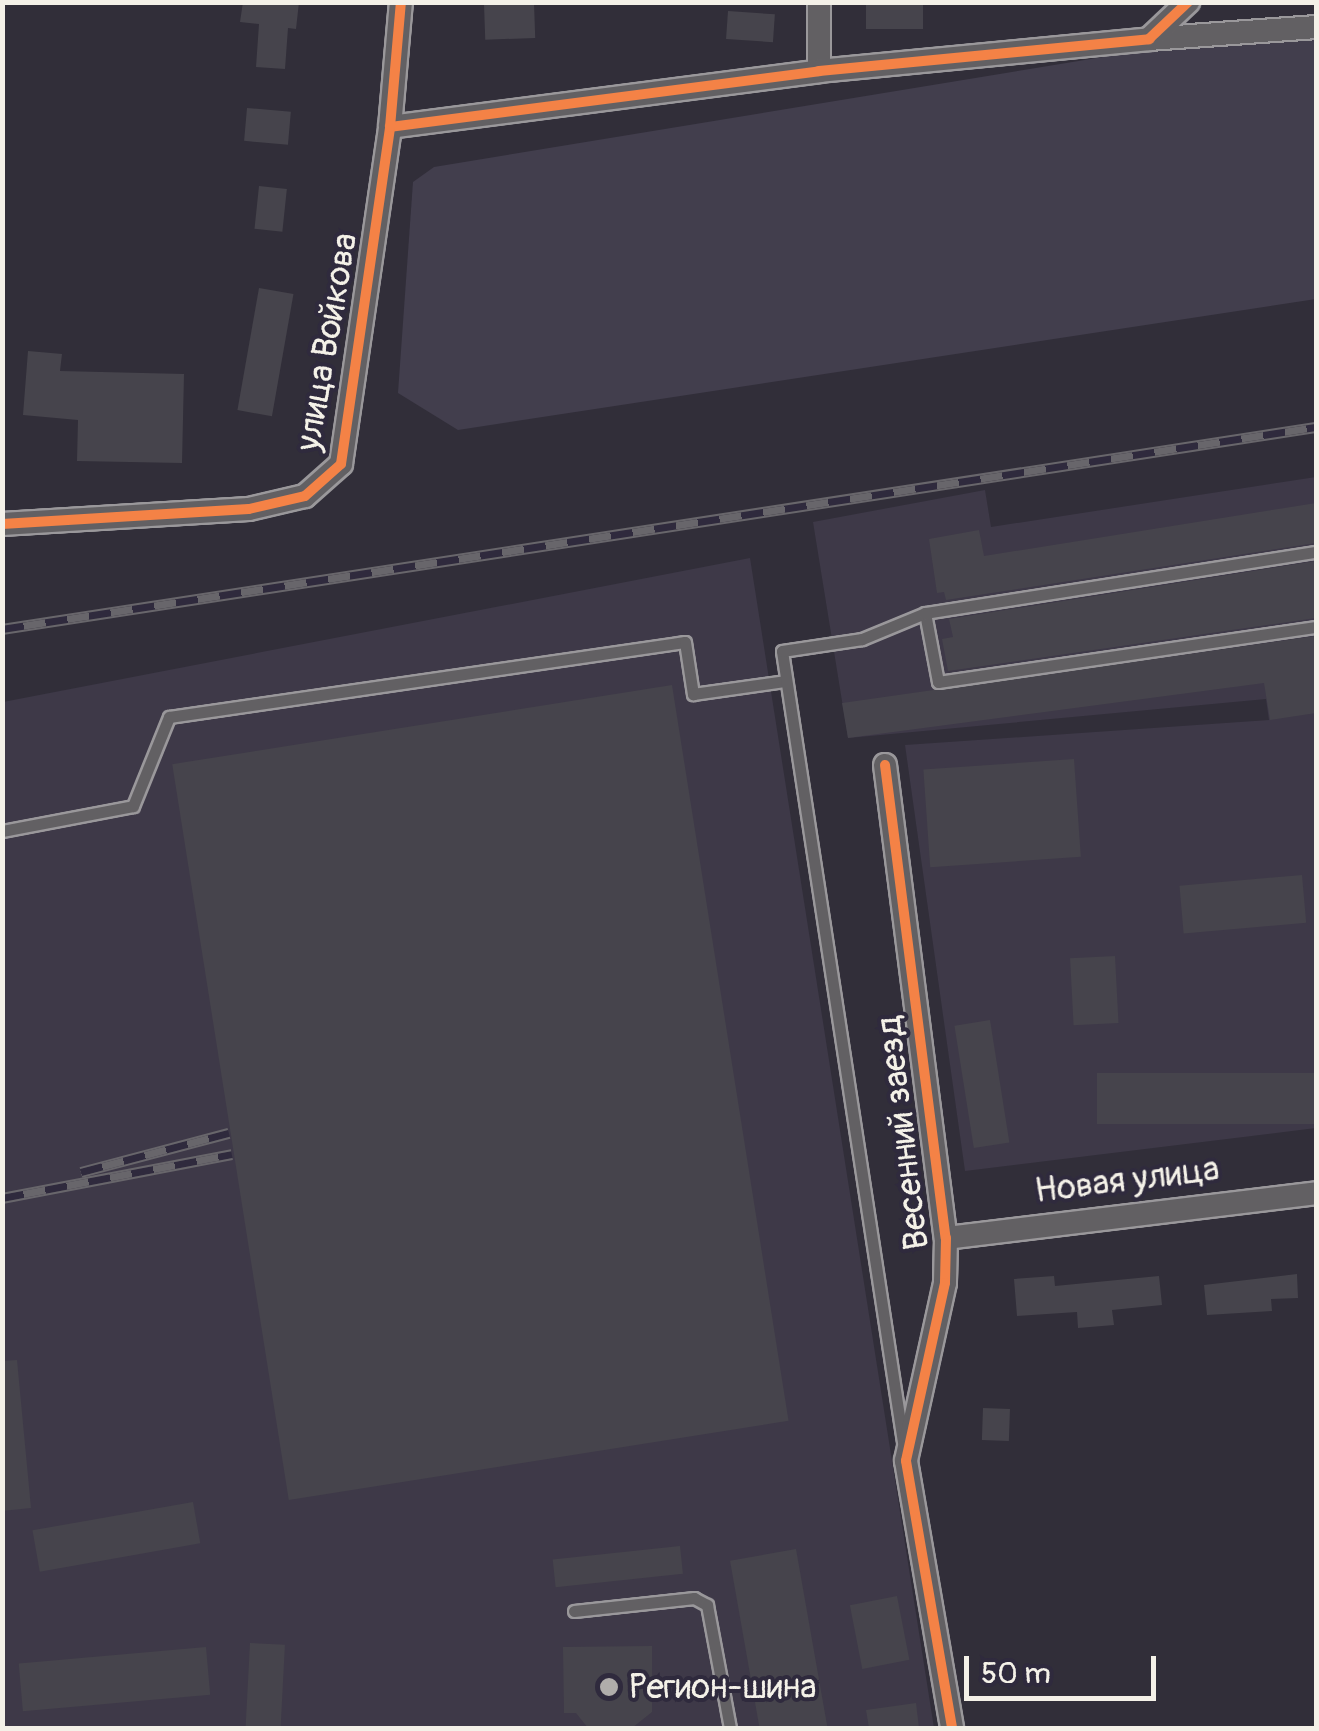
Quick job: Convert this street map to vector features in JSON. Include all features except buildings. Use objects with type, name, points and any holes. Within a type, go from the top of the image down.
[{"type":"street","name":"улица Войкова","points":[[2,524],[249,509],[306,496],[341,464],[390,127],[401,2]]},
{"type":"street","points":[[819,71],[820,2]]},
{"type":"street","points":[[1149,39],[1188,2]]},
{"type":"street","points":[[390,127],[819,71],[1316,27]]},
{"type":"street","name":"Весенний заезд","points":[[885,764],[946,1238],[945,1283],[906,1462],[952,1728]]},
{"type":"street","name":"Новая улица","points":[[946,1238],[1316,1193]]},
{"type":"lane","points":[[906,1462],[782,651],[862,639],[925,612],[1316,552]]},
{"type":"lane","points":[[925,612],[938,682],[1316,627]]},
{"type":"lane","points":[[2,830],[133,806],[169,717],[685,642],[692,694],[786,680]]},
{"type":"lane","points":[[574,1611],[694,1598],[707,1605],[730,1728]]},
{"type":"shaded area","points":[[1316,22],[1316,299],[458,430],[398,393],[413,182],[434,167]]},
{"type":"shaded area","points":[[1316,477],[1316,1128],[965,1171],[905,745],[1269,720],[1266,699],[848,738],[813,522],[985,490],[991,527]]},
{"type":"shaded area","points":[[750,558],[934,1728],[3,1728],[3,702]]},
{"type":"railway","points":[[2,629],[1316,427]]},
{"type":"railway","points":[[81,1172],[229,1133]]},
{"type":"railway","points":[[2,1198],[232,1154]]},
{"type":"cycle path","points":[[2,524],[249,509],[305,496],[341,464],[390,127],[401,2]]},
{"type":"cycle path","points":[[390,127],[819,71],[1149,39],[1188,2]]},
{"type":"cycle path","points":[[885,765],[946,1238],[945,1283],[906,1461],[952,1728]]},
{"type":"place","name":"Регион-шина","points":[[609,1687]]}]
